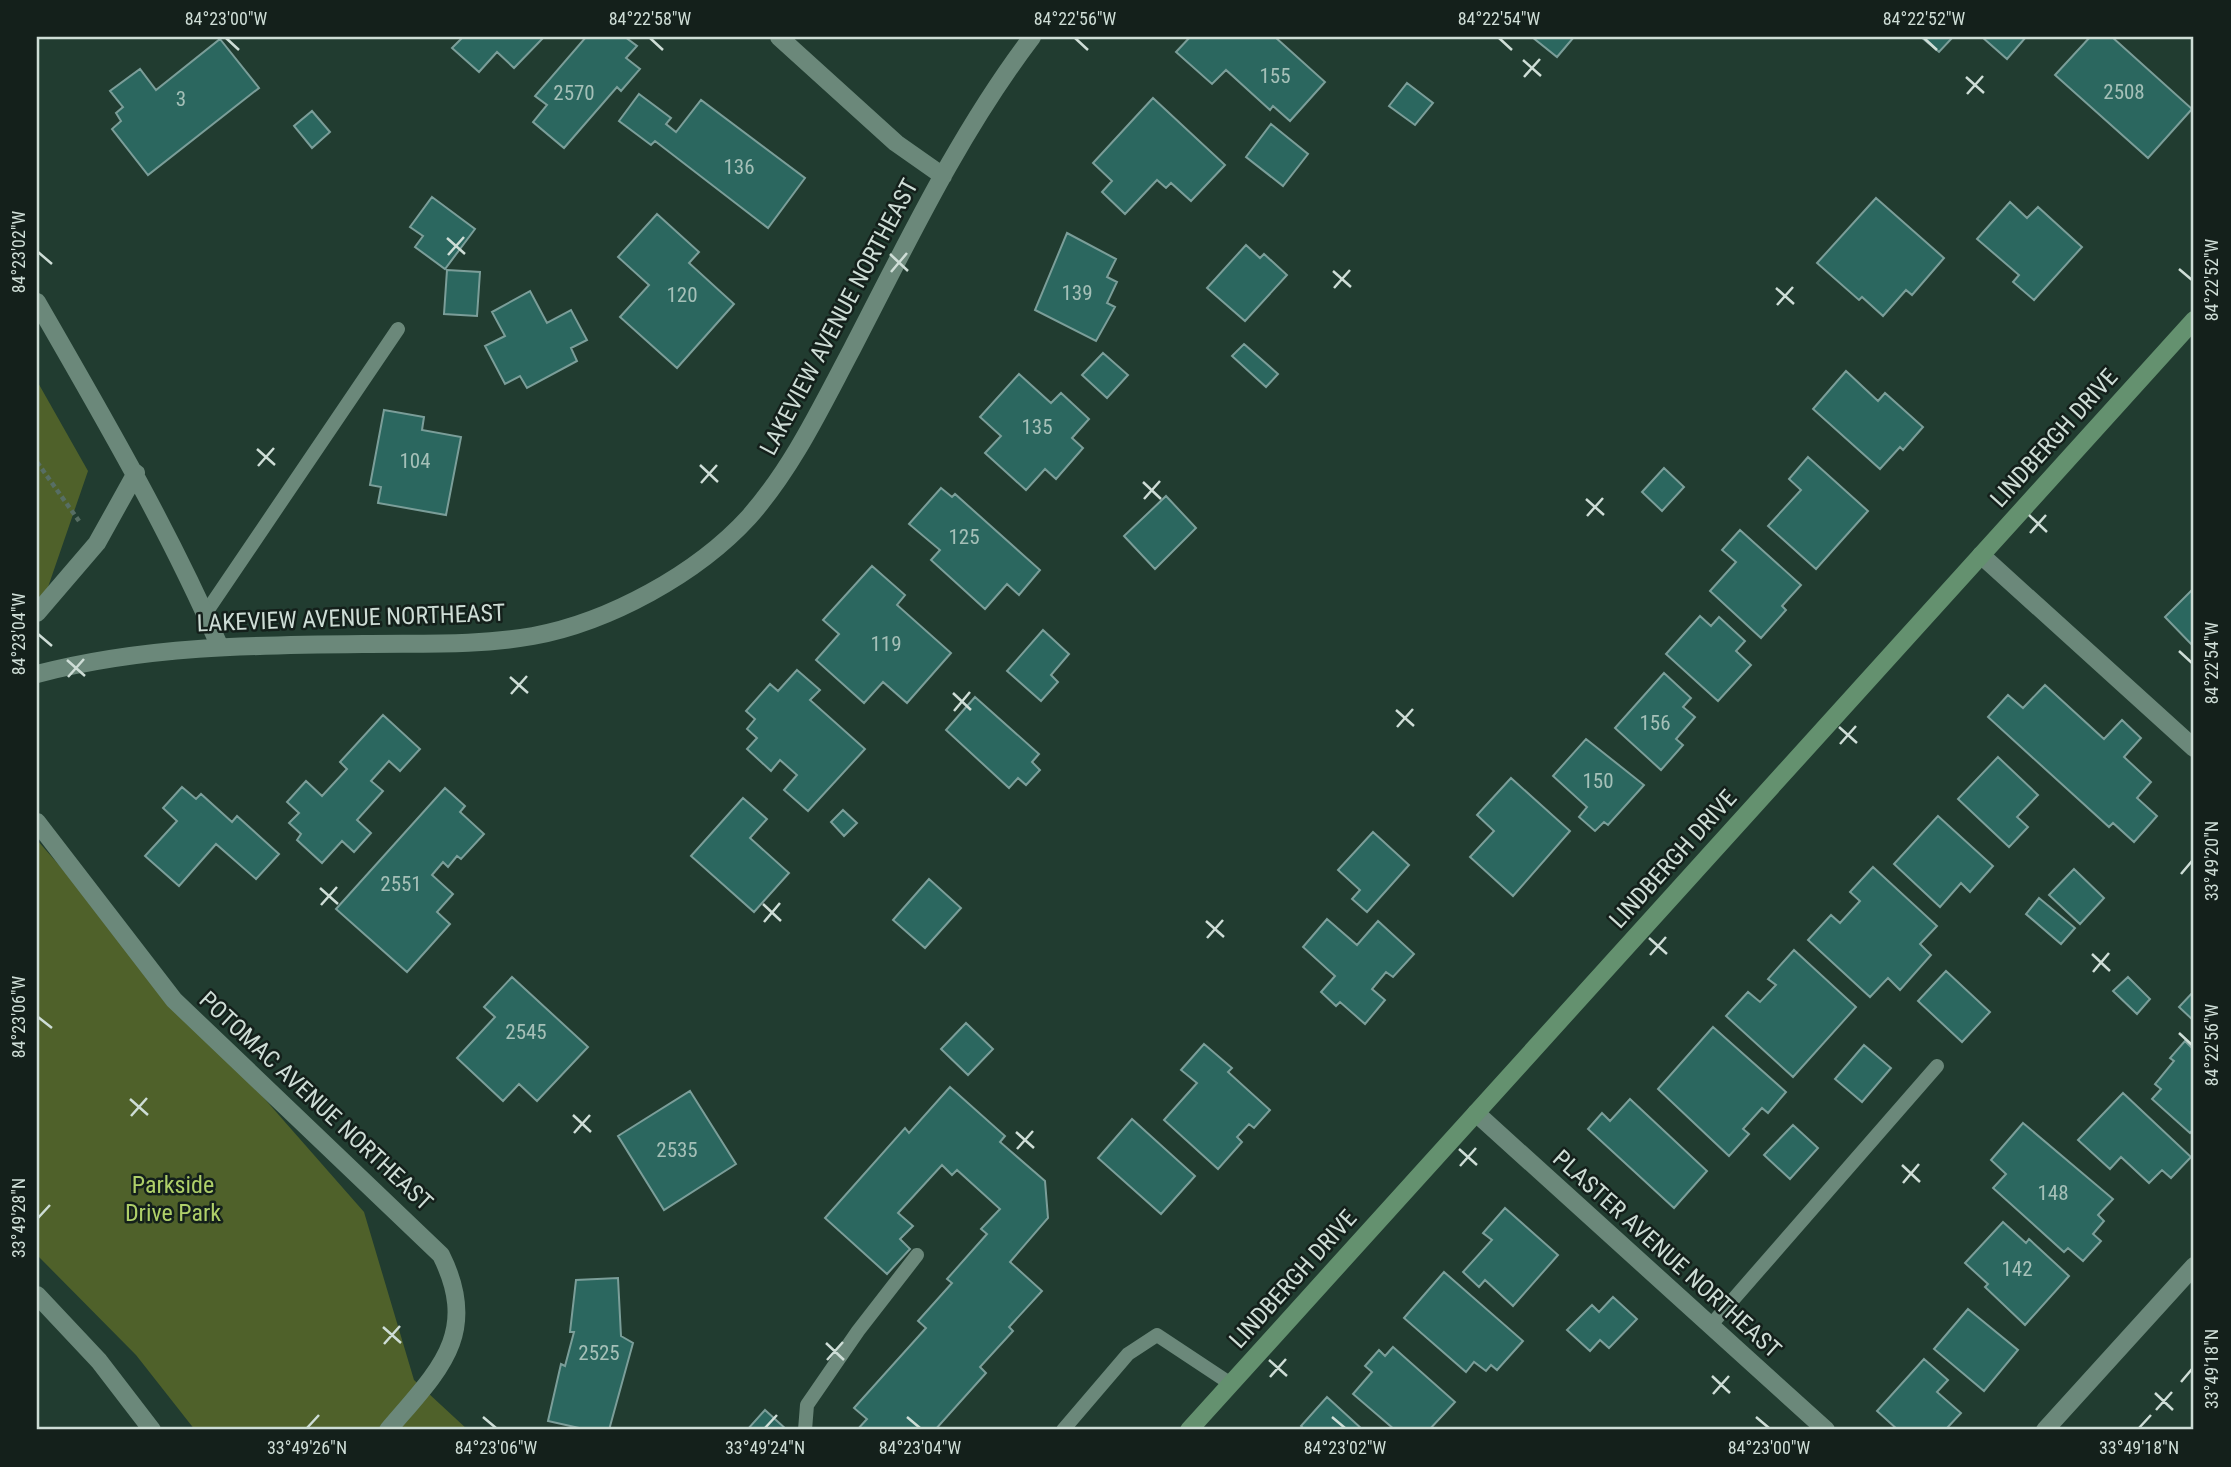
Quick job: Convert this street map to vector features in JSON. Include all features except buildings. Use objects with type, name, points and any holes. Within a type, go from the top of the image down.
[{"type":"main road","name":"LINDBERGH DRIVE","points":[[1189,1430],[2194,320]]},
{"type":"street","points":[[779,37],[896,143],[943,176]]},
{"type":"street","name":"LAKEVIEW AVENUE NORTHEAST","points":[[37,674],[89,660],[219,645],[467,643],[535,635],[620,608],[691,568],[748,518],[794,458],[943,176],[1007,69],[1032,37]]},
{"type":"street","points":[[37,302],[136,473],[219,645]]},
{"type":"street","points":[[37,612],[97,543],[136,473]]},
{"type":"street","points":[[1981,555],[2194,748]]},
{"type":"street","name":"POTOMAC AVENUE NORTHEAST","points":[[37,822],[174,1000],[427,1238],[441,1255],[453,1278],[458,1301],[457,1327],[440,1368],[388,1430]]},
{"type":"street","name":"PLASTER AVENUE NORTHEAST","points":[[1475,1113],[1825,1430]]},
{"type":"street","points":[[2045,1430],[2194,1266]]},
{"type":"street","points":[[37,1294],[99,1361],[152,1430]]},
{"type":"lane","points":[[205,614],[398,329]]},
{"type":"lane","points":[[1710,1326],[1937,1066]]},
{"type":"lane","points":[[805,1430],[807,1405],[858,1331],[917,1255]]},
{"type":"lane","points":[[1063,1430],[1128,1354],[1157,1335],[1231,1384]]},
{"type":"path","points":[[37,462],[97,543]]},
{"type":"green space","points":[[37,381],[88,471],[37,619]]},
{"type":"green space","name":"Parkside Drive Park","points":[[37,840],[364,1212],[414,1380],[468,1430],[195,1430],[136,1355],[37,1255]]}]
